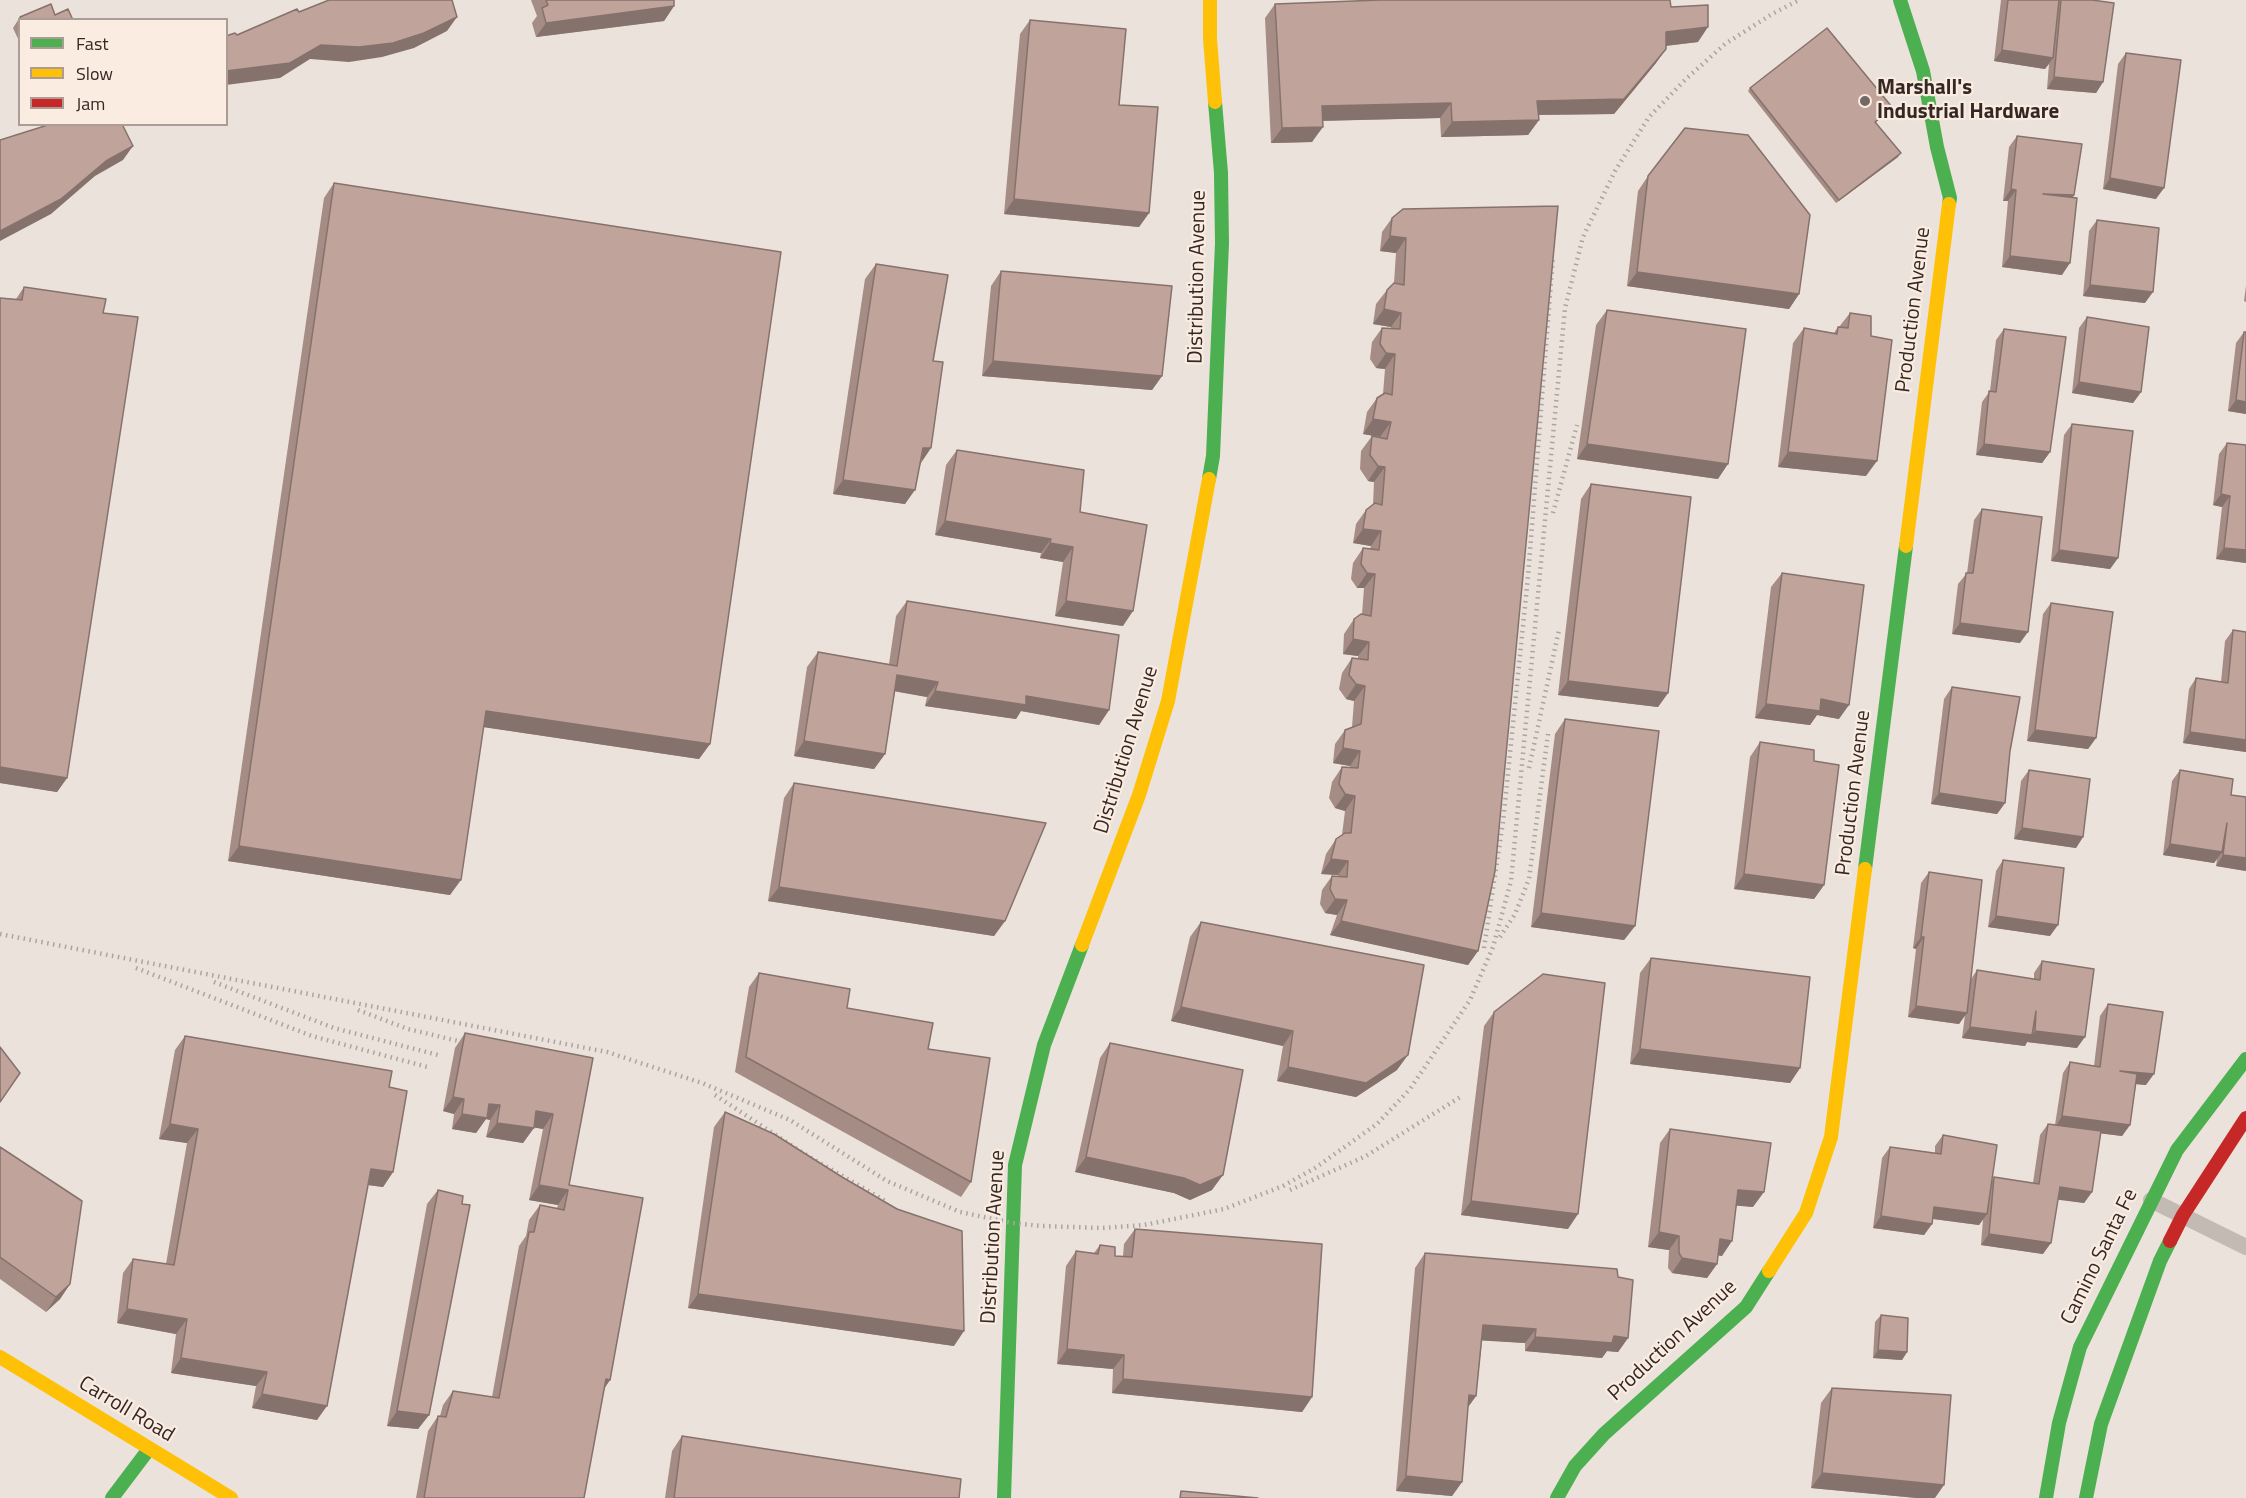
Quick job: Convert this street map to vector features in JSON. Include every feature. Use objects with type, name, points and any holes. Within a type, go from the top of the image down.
[{"type":"street","name":"Distribution Avenue","points":[[1004,1498],[1015,1166],[1044,1045],[1139,795],[1168,701],[1213,456],[1222,243],[1221,172],[1210,39],[1210,0]]},
{"type":"street","name":"Production Avenue","points":[[1557,1498],[1575,1466],[1604,1434],[1746,1306],[1806,1213],[1831,1137],[1950,198],[1937,147],[1923,71],[1900,0]]},
{"type":"street","name":"Camino Santa Fe","points":[[2046,1498],[2059,1423],[2080,1347],[2177,1150],[2246,1059]]},
{"type":"street","points":[[2086,1498],[2101,1424],[2160,1261],[2183,1215],[2246,1118]]},
{"type":"street","points":[[2151,1200],[2246,1247]]},
{"type":"street","name":"Carroll Road","points":[[0,1357],[231,1498]]},
{"type":"street","points":[[112,1498],[149,1449]]},
{"type":"building","points":[[329,0],[452,0],[457,17],[424,33],[393,43],[359,47],[321,45],[290,63],[228,71],[228,35],[235,33],[237,35],[297,9],[299,12]]},
{"type":"building","points":[[546,0],[674,0],[674,6],[546,23],[542,8],[548,5]]},
{"type":"building","points":[[1380,0],[1670,0],[1671,7],[1708,5],[1708,27],[1666,32],[1666,49],[1624,99],[1537,101],[1539,120],[1452,122],[1451,103],[1322,106],[1323,127],[1282,128],[1275,4]]},
{"type":"building","points":[[2008,0],[2059,0],[2053,58],[2002,50]]},
{"type":"building","points":[[2061,0],[2114,3],[2103,82],[2054,77]]},
{"type":"building","points":[[51,4],[55,15],[68,9],[72,18],[21,18]]},
{"type":"building","points":[[1030,20],[1126,29],[1119,105],[1158,107],[1149,213],[1014,199]]},
{"type":"building","points":[[1827,28],[1892,107],[1875,122],[1901,153],[1839,200],[1750,88]]},
{"type":"building","points":[[2126,53],[2181,60],[2164,188],[2110,178]]},
{"type":"building","points":[[45,126],[123,126],[133,146],[106,161],[61,199],[0,231],[0,140]]},
{"type":"building","points":[[1685,128],[1748,135],[1810,215],[1799,294],[1637,272],[1648,176]]},
{"type":"building","points":[[2017,136],[2082,144],[2074,195],[2043,194],[2077,198],[2070,263],[2010,256],[2016,190],[2011,189]]},
{"type":"building","points":[[334,183],[781,252],[710,744],[486,711],[461,880],[239,846]]},
{"type":"building","points":[[1558,206],[1495,871],[1478,951],[1341,921],[1347,900],[1335,899],[1330,889],[1332,876],[1347,877],[1348,861],[1331,859],[1336,839],[1345,833],[1351,833],[1355,796],[1345,794],[1339,784],[1342,767],[1358,768],[1360,751],[1343,748],[1345,730],[1361,724],[1365,686],[1356,684],[1349,675],[1352,658],[1368,660],[1369,642],[1353,639],[1354,619],[1361,614],[1371,616],[1375,574],[1367,573],[1361,564],[1363,548],[1379,550],[1381,531],[1363,529],[1366,510],[1375,503],[1382,505],[1385,467],[1378,466],[1370,455],[1372,436],[1387,439],[1391,422],[1373,419],[1377,398],[1385,393],[1392,395],[1395,354],[1386,353],[1380,344],[1382,328],[1400,329],[1401,313],[1384,309],[1387,290],[1394,283],[1404,285],[1406,238],[1390,236],[1392,218],[1403,209]]},
{"type":"building","points":[[2097,220],[2159,228],[2153,292],[2090,285]]},
{"type":"building","points":[[876,264],[948,275],[933,361],[943,362],[931,448],[923,448],[915,490],[843,480]]},
{"type":"building","points":[[1001,271],[1172,286],[1162,376],[993,361]]},
{"type":"building","points":[[24,287],[106,299],[103,313],[138,317],[67,778],[0,767],[0,298],[22,300]]},
{"type":"building","points":[[1607,310],[1746,329],[1728,464],[1587,444]]},
{"type":"building","points":[[1850,313],[1871,316],[1871,336],[1892,340],[1877,461],[1788,452],[1804,328],[1837,334],[1838,327],[1848,328]]},
{"type":"building","points":[[2087,317],[2149,327],[2141,392],[2079,382]]},
{"type":"building","points":[[2004,329],[2066,337],[2050,452],[1984,444],[1989,391],[1996,392]]},
{"type":"building","points":[[2244,332],[2246,332],[2246,402],[2236,400]]},
{"type":"building","points":[[2072,424],[2133,431],[2118,558],[2059,550]]},
{"type":"building","points":[[2227,443],[2246,445],[2246,550],[2224,548],[2230,496],[2221,494]]},
{"type":"building","points":[[957,450],[1084,470],[1080,512],[1147,525],[1133,611],[1066,601],[1073,547],[1050,543],[1051,539],[945,521]]},
{"type":"building","points":[[1591,484],[1691,497],[1668,693],[1568,681]]},
{"type":"building","points":[[1982,509],[2042,517],[2028,632],[1960,623],[1966,573],[1973,573]]},
{"type":"building","points":[[1782,573],[1864,585],[1849,705],[1821,699],[1820,711],[1766,704]]},
{"type":"building","points":[[907,601],[1119,635],[1109,710],[1026,696],[1026,705],[935,691],[938,682],[897,675],[885,754],[804,741],[818,652],[897,666]]},
{"type":"building","points":[[2051,603],[2113,612],[2096,738],[2035,730]]},
{"type":"building","points":[[2233,630],[2246,632],[2246,740],[2190,732],[2196,678],[2228,683]]},
{"type":"building","points":[[1952,687],[2020,697],[2010,751],[2005,803],[1939,793]]},
{"type":"building","points":[[1565,719],[1659,731],[1635,926],[1541,913]]},
{"type":"building","points":[[1760,742],[1814,750],[1814,761],[1839,765],[1824,885],[1744,874]]},
{"type":"building","points":[[2029,770],[2090,779],[2083,837],[2022,828]]},
{"type":"building","points":[[2180,770],[2233,779],[2231,795],[2246,797],[2246,858],[2223,855],[2227,823],[2222,852],[2170,844]]},
{"type":"building","points":[[794,783],[1046,823],[1005,921],[779,887]]},
{"type":"building","points":[[2003,860],[2064,868],[2058,925],[1996,916]]},
{"type":"building","points":[[1929,872],[1982,880],[1967,1013],[1916,1006]]},
{"type":"building","points":[[1201,922],[1424,965],[1408,1055],[1366,1083],[1288,1067],[1293,1031],[1181,1007]]},
{"type":"building","points":[[1651,958],[1810,977],[1800,1068],[1640,1049]]},
{"type":"building","points":[[2042,961],[2094,969],[2085,1037],[2035,1031],[2036,1011],[2032,1035],[1970,1027],[1977,970],[2040,980]]},
{"type":"building","points":[[759,973],[850,989],[847,1008],[933,1023],[928,1049],[990,1058],[971,1182],[746,1057]]},
{"type":"building","points":[[1543,974],[1605,983],[1578,1214],[1471,1201],[1494,1012]]},
{"type":"building","points":[[2108,1004],[2163,1012],[2154,1074],[2120,1071],[2137,1074],[2130,1125],[2062,1116],[2070,1062],[2100,1067]]},
{"type":"building","points":[[465,1033],[593,1058],[569,1185],[643,1198],[610,1380],[606,1379],[584,1498],[424,1498],[438,1416],[446,1417],[453,1391],[499,1398],[529,1232],[534,1232],[540,1205],[564,1210],[568,1190],[539,1185],[553,1114],[536,1111],[534,1128],[497,1123],[500,1105],[489,1104],[487,1118],[462,1114],[464,1099],[453,1097]]},
{"type":"building","points":[[185,1036],[392,1071],[389,1087],[407,1091],[393,1172],[371,1169],[327,1406],[262,1394],[267,1372],[181,1358],[187,1319],[127,1309],[133,1259],[174,1265],[198,1129],[170,1124]]},
{"type":"building","points":[[1110,1043],[1243,1070],[1223,1175],[1200,1185],[1184,1178],[1086,1157]]},
{"type":"building","points":[[0,1047],[20,1073],[0,1102]]},
{"type":"building","points":[[725,1112],[774,1134],[897,1209],[962,1231],[964,1331],[698,1294]]},
{"type":"building","points":[[2048,1124],[2101,1131],[2092,1192],[2060,1187],[2051,1243],[1989,1234],[1994,1177],[2039,1184]]},
{"type":"building","points":[[1670,1129],[1771,1143],[1764,1192],[1738,1190],[1732,1241],[1720,1239],[1717,1264],[1682,1258],[1679,1253],[1679,1236],[1659,1232]]},
{"type":"building","points":[[1943,1135],[1997,1145],[1987,1214],[1934,1207],[1932,1224],[1881,1216],[1890,1147],[1941,1154]]},
{"type":"building","points":[[0,1147],[82,1201],[70,1284],[56,1297],[0,1257]]},
{"type":"building","points":[[438,1190],[463,1196],[462,1204],[470,1205],[429,1415],[397,1411]]},
{"type":"building","points":[[1135,1229],[1322,1244],[1312,1397],[1123,1379],[1124,1355],[1067,1349],[1076,1251],[1098,1254],[1100,1245],[1115,1247],[1115,1256],[1132,1257]]},
{"type":"building","points":[[1425,1253],[1617,1269],[1618,1277],[1633,1280],[1628,1338],[1614,1336],[1612,1343],[1535,1337],[1536,1329],[1483,1325],[1476,1396],[1469,1395],[1462,1482],[1406,1476]]},
{"type":"building","points":[[1881,1315],[1908,1318],[1907,1352],[1878,1350]]},
{"type":"building","points":[[1832,1388],[1951,1395],[1944,1485],[1822,1473]]},
{"type":"building","points":[[682,1436],[961,1479],[959,1498],[674,1498]]},
{"type":"building","points":[[1181,1491],[1258,1498],[1180,1498]]},
{"type":"railway","points":[[0,934],[607,1052],[702,1083],[790,1120],[887,1181],[960,1212],[1012,1223],[1102,1228],[1144,1225],[1224,1209],[1283,1186],[1315,1168],[1377,1124],[1410,1089],[1470,1000],[1493,947],[1511,881],[1565,308],[1583,237],[1615,171],[1649,117],[1725,44],[1799,0]]},
{"type":"railway","points":[[1484,948],[1503,822],[1528,577],[1553,256]]},
{"type":"railway","points":[[1553,513],[1577,425]]},
{"type":"railway","points":[[1529,768],[1559,630]]},
{"type":"railway","points":[[1500,937],[1515,914],[1529,879],[1548,734]]},
{"type":"railway","points":[[136,968],[312,1036],[431,1068]]},
{"type":"railway","points":[[214,982],[334,1028],[438,1055]]},
{"type":"railway","points":[[358,1010],[408,1029],[475,1045]]},
{"type":"railway","points":[[715,1095],[803,1153],[887,1202]]},
{"type":"railway","points":[[1290,1190],[1366,1156],[1462,1096]]},
{"type":"traffic: fast","points":[[1900,0],[1923,71],[1937,147],[1950,198],[1949,204]]},
{"type":"traffic: fast","points":[[1209,479],[1213,456],[1222,243],[1221,173],[1215,102]]},
{"type":"traffic: fast","points":[[1865,869],[1906,546]]},
{"type":"traffic: fast","points":[[1004,1498],[1015,1165],[1044,1045],[1082,945]]},
{"type":"traffic: fast","points":[[2046,1498],[2059,1423],[2080,1347],[2177,1150],[2246,1059]]},
{"type":"traffic: fast","points":[[2086,1498],[2101,1424],[2160,1261],[2170,1241]]},
{"type":"traffic: fast","points":[[1557,1498],[1575,1466],[1604,1434],[1746,1307],[1769,1271]]},
{"type":"traffic: fast","points":[[112,1498],[149,1449]]},
{"type":"traffic: slow","points":[[1210,0],[1210,39],[1215,102]]},
{"type":"traffic: slow","points":[[1906,546],[1949,204]]},
{"type":"traffic: slow","points":[[1082,945],[1139,795],[1168,701],[1209,479]]},
{"type":"traffic: slow","points":[[1769,1271],[1806,1213],[1831,1137],[1865,869]]},
{"type":"traffic: slow","points":[[0,1357],[231,1498]]},
{"type":"traffic: jam","points":[[2170,1241],[2183,1215],[2246,1118]]},
{"type":"place","name":"Marshall's Industrial Hardware","points":[[1865,101]]}]
